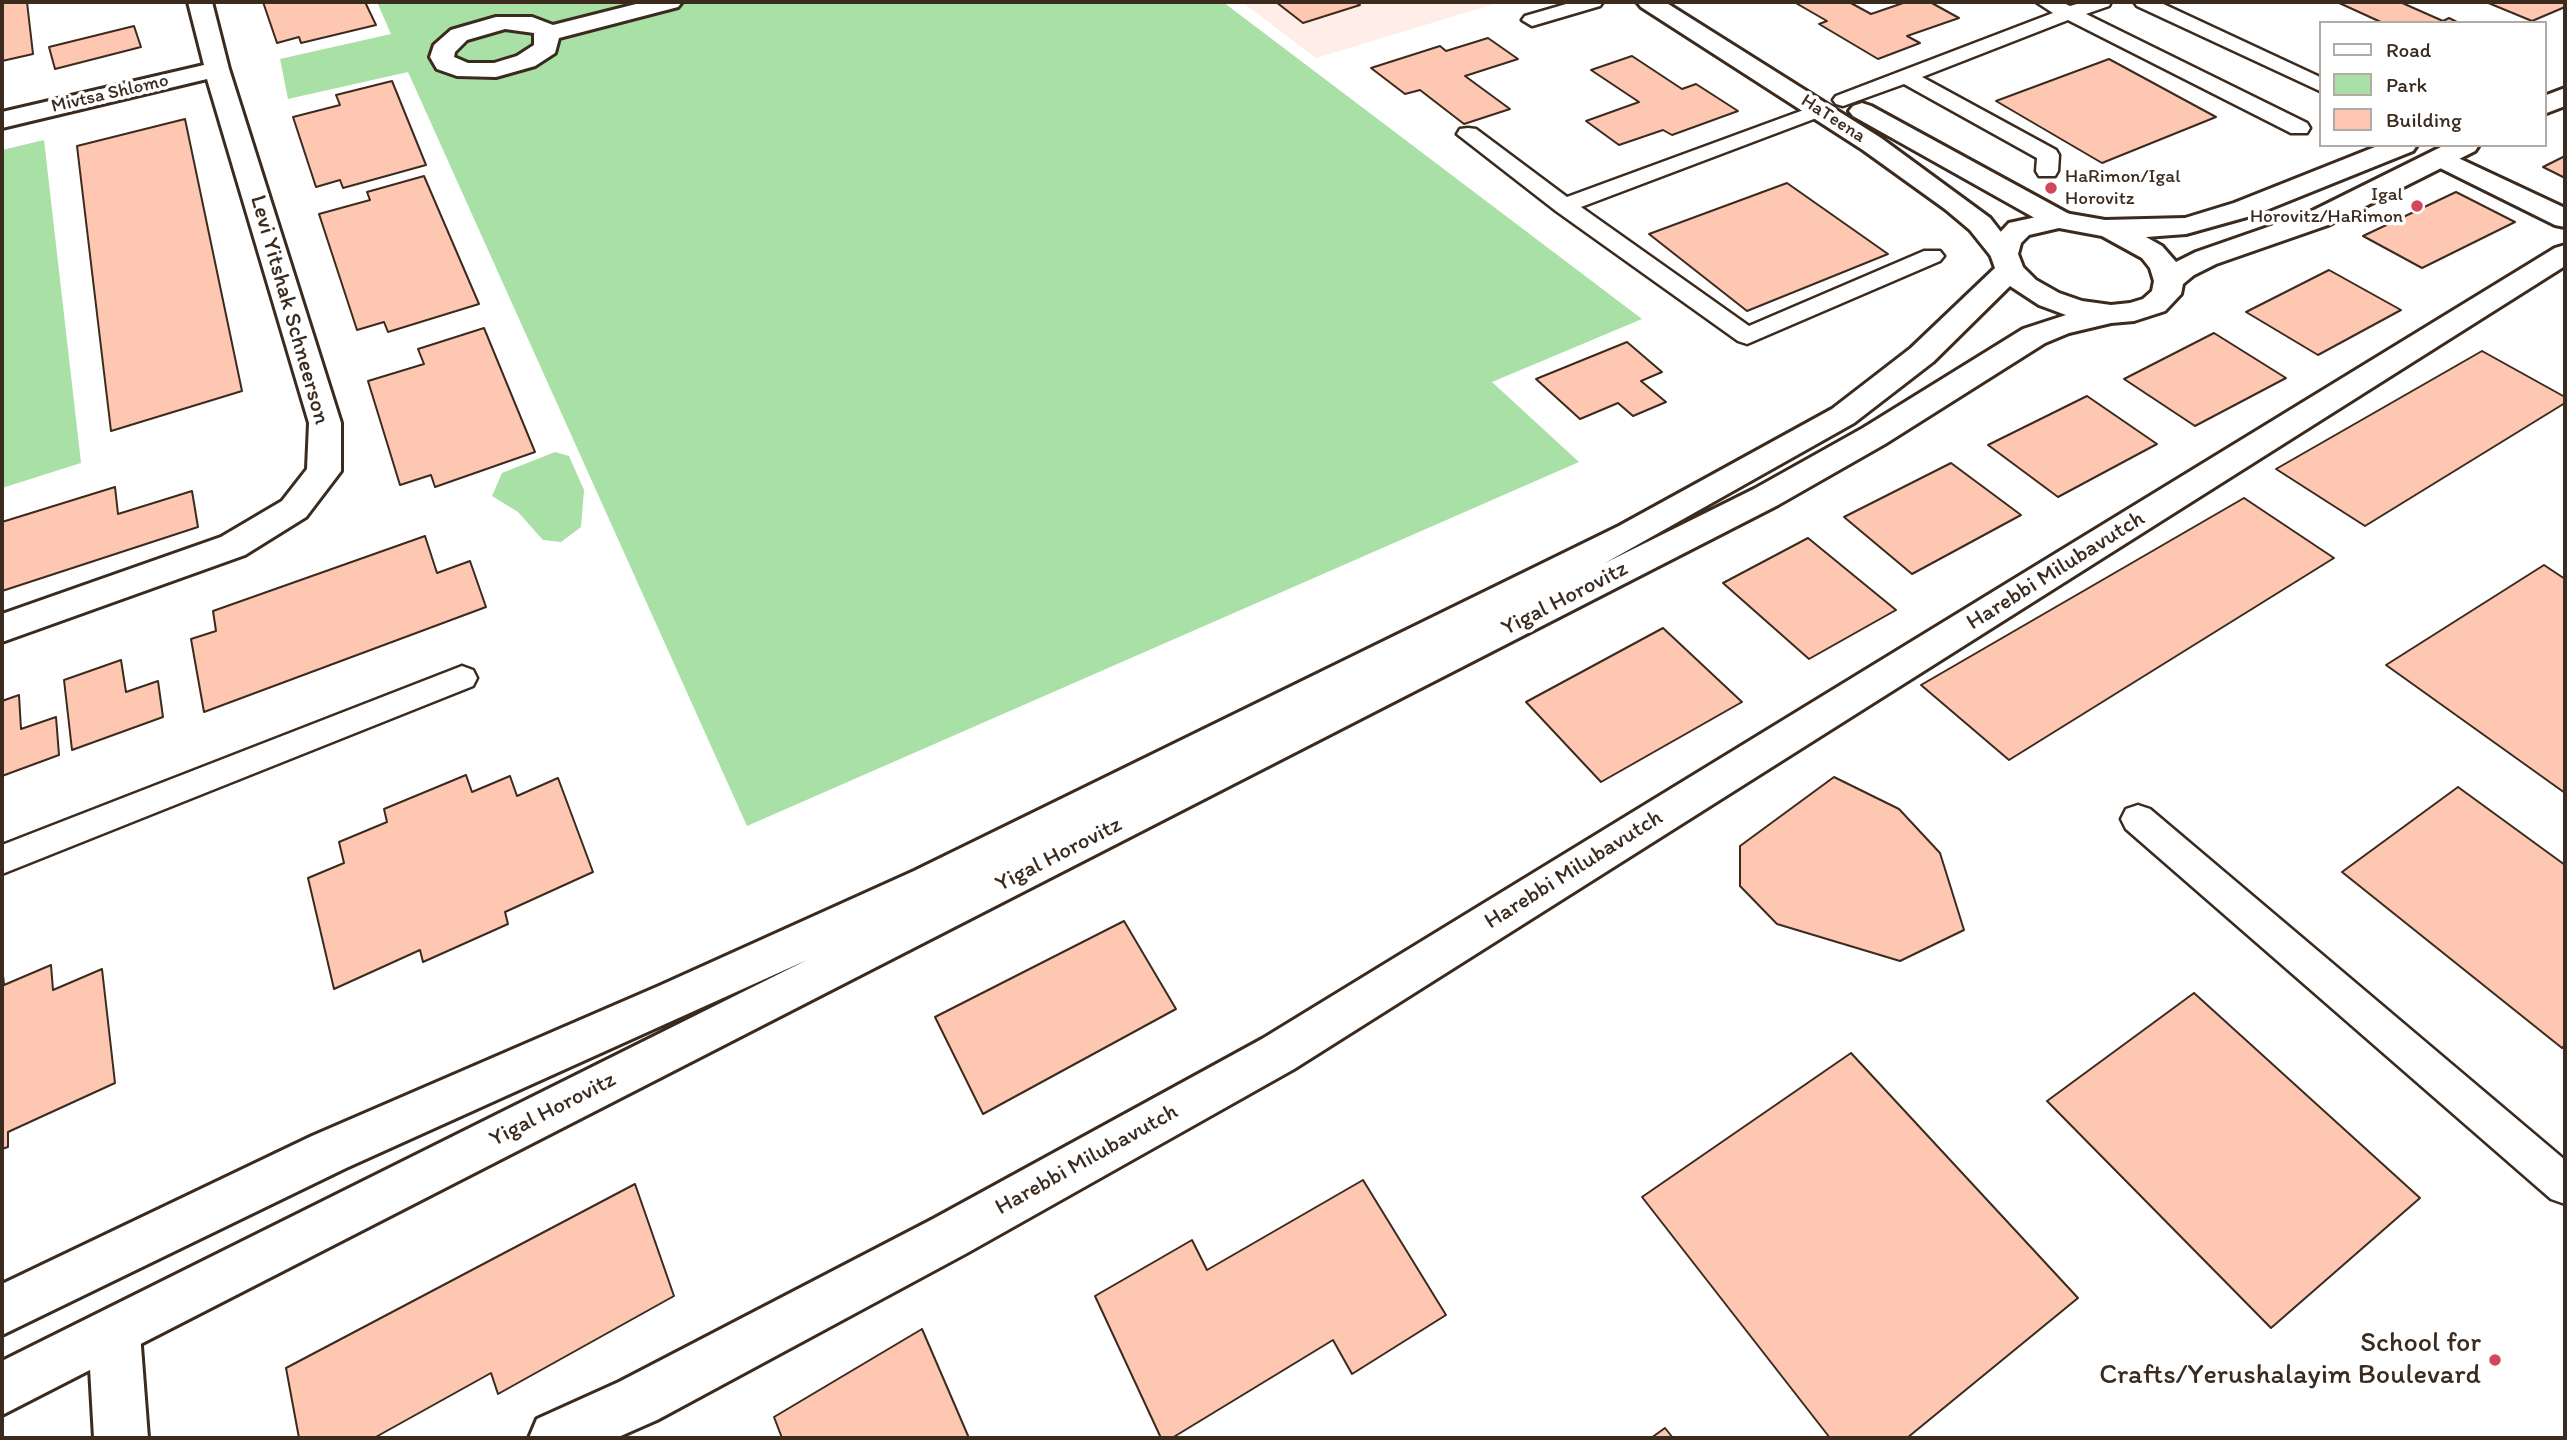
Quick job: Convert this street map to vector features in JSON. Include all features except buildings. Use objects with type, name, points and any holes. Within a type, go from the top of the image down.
[{"type":"street","name":"Levi Yitshak Schneerson","points":[[2,628],[233,546],[294,509],[324,471],[325,423],[322,411],[200,2]]},
{"type":"street","points":[[548,34],[670,2]]},
{"type":"street","name":"HaTeena","points":[[1649,2],[1831,105],[2071,221]]},
{"type":"street","name":"HaTeena","points":[[1684,2],[1831,105],[1955,203],[1980,224],[2025,286],[2049,299],[2077,309],[2111,314]]},
{"type":"street","name":"Mivtsa Shlomo","points":[[2,120],[218,69]]},
{"type":"street","points":[[2546,105],[2565,96]]},
{"type":"street","points":[[2071,221],[2149,229],[2186,226],[2244,209],[2399,147]]},
{"type":"street","points":[[2169,281],[2183,269],[2206,258],[2318,219],[2462,147]]},
{"type":"street","points":[[2441,158],[2565,219]]},
{"type":"street","points":[[2071,221],[2110,229],[2152,252],[2164,266],[2169,281],[2166,294],[2154,305],[2134,312],[2111,314]]},
{"type":"street","name":"Yigal Horovitz","points":[[2,1310],[329,1152],[688,994],[929,884],[1631,535],[1843,416],[1922,355],[2007,262],[2007,240],[2019,229],[2037,223],[2071,221]]},
{"type":"street","name":"Harebbi Milubavutch","points":[[556,1438],[638,1401],[950,1236],[1278,1054],[2565,254]]},
{"type":"street","name":"Yigal Horovitz","points":[[2,1390],[1766,497],[1874,436],[2034,336],[2060,326],[2111,314]]},
{"type":"street","points":[[114,1333],[121,1438]]},
{"type":"lane","points":[[1532,20],[1593,2]]},
{"type":"lane","points":[[2046,2],[2299,128]]},
{"type":"lane","points":[[1564,206],[2102,2]]},
{"type":"lane","points":[[2144,2],[2318,84]]},
{"type":"lane","points":[[1905,76],[2048,155],[2047,171]]},
{"type":"lane","points":[[1468,134],[1746,336],[1931,256]]},
{"type":"lane","points":[[2,860],[462,678]]},
{"type":"lane","points":[[2138,819],[2565,1185]]},
{"type":"shaded area","points":[[1242,2],[1501,2],[1316,58]]},
{"type":"green space","points":[[377,2],[1223,2],[1642,319],[1492,382],[1579,462],[747,826],[408,72],[288,99],[280,59],[391,34]]},
{"type":"green space","points":[[44,140],[81,463],[2,488],[2,150]]},
{"type":"green space","points":[[555,452],[569,456],[584,490],[581,527],[561,542],[543,540],[518,512],[492,496],[502,473]]},
{"type":"place","name":"HaRimon/Igal Horovitz","points":[[2051,188]]},
{"type":"place","name":"Igal Horovitz/HaRimon","points":[[2417,206]]},
{"type":"place","name":"School for Crafts/Yerushalayim Boulevard","points":[[2495,1360]]}]
